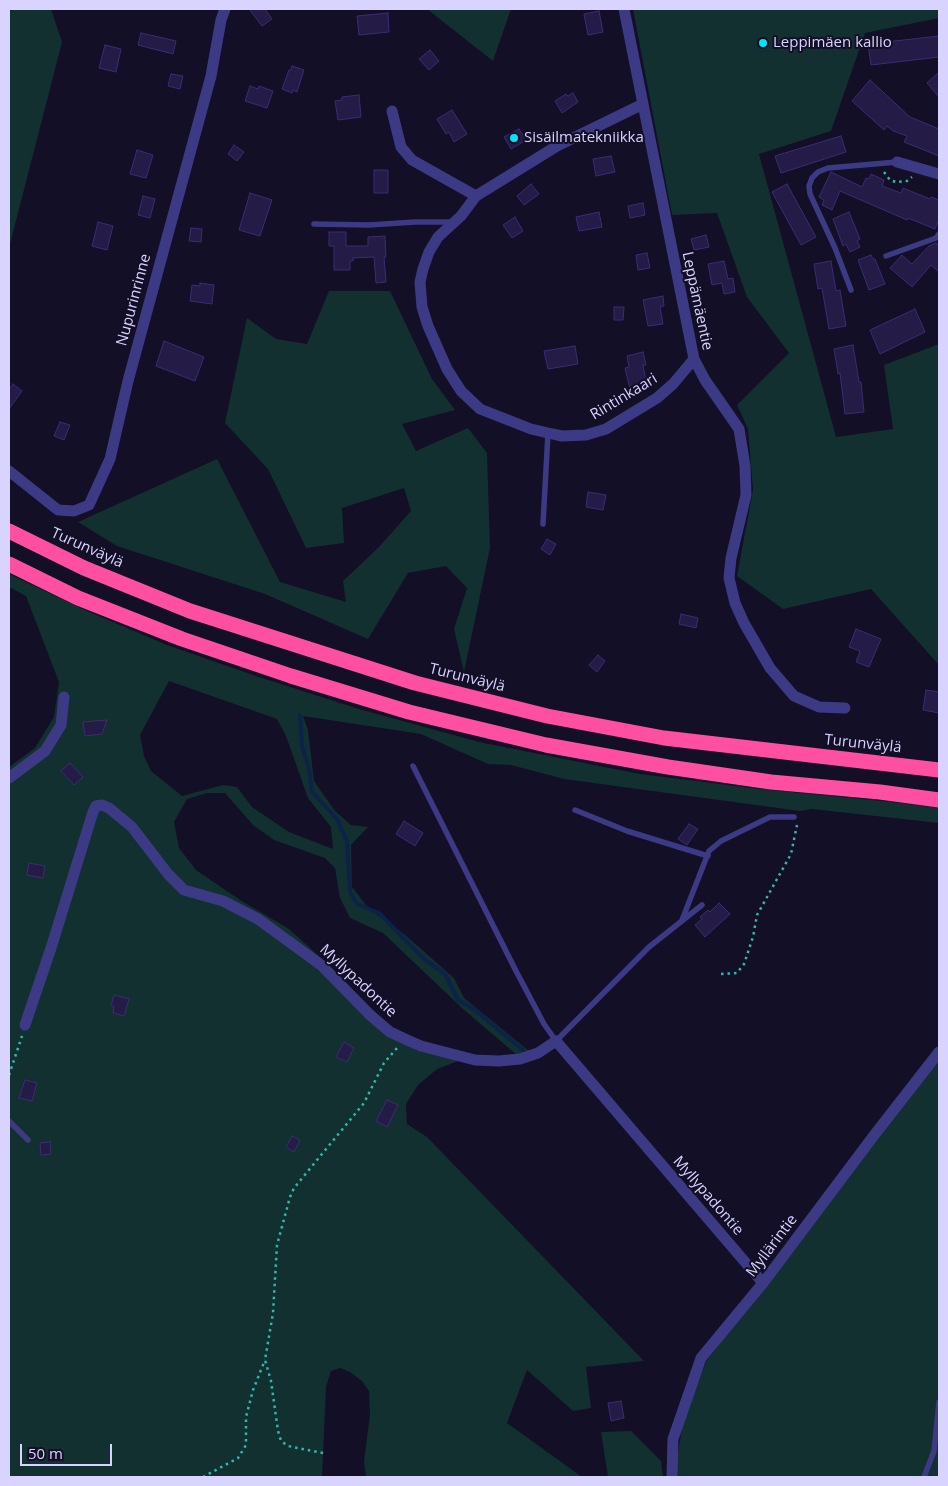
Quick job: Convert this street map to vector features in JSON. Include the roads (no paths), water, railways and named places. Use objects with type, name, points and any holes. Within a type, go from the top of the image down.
[{"type":"highway","name":"Turunväylä","points":[[9,531],[84,568],[190,611],[297,647],[414,683],[546,716],[664,738],[939,770]]},
{"type":"highway","points":[[9,564],[78,598],[182,639],[291,676],[409,712],[546,745],[668,767],[771,782],[880,792],[939,800]]},
{"type":"street","name":"Nupurinrinne","points":[[9,471],[58,510],[74,511],[89,505],[110,459],[128,381],[210,76],[221,20],[225,9]]},
{"type":"street","name":"Leppämäentie","points":[[624,9],[694,360],[705,380],[739,429],[745,466],[746,495],[731,558],[729,578],[735,602],[748,630],[770,668],[794,696],[819,707],[845,708]]},
{"type":"street","points":[[392,111],[400,147],[412,160],[476,196],[558,146],[643,104]]},
{"type":"street","points":[[897,162],[939,174]]},
{"type":"street","name":"Rintinkaari","points":[[476,196],[456,222],[438,237],[429,252],[420,282],[422,308],[436,346],[447,369],[461,391],[480,409],[548,433],[562,436],[586,435],[606,429],[657,398],[673,384],[694,360]]},
{"type":"street","points":[[9,778],[45,751],[60,725],[64,697]]},
{"type":"street","name":"Myllypadontie","points":[[25,1025],[93,812],[96,806],[102,805],[109,808],[132,827],[168,874],[184,890],[223,901],[258,919],[322,965],[370,1015],[390,1032],[422,1046],[475,1060],[500,1061],[520,1059],[538,1053],[556,1040],[763,1283]]},
{"type":"street","name":"Myllärintie","points":[[672,1477],[673,1439],[701,1358],[763,1283],[939,1052]]},
{"type":"lane","points":[[851,290],[835,248],[810,194],[809,186],[812,178],[818,172],[828,168],[897,162]]},
{"type":"lane","points":[[314,224],[370,225],[456,222]]},
{"type":"lane","points":[[886,256],[936,238],[939,234]]},
{"type":"lane","points":[[543,524],[548,433]]},
{"type":"lane","points":[[414,766],[516,971],[544,1024],[556,1040],[649,947],[702,906]]},
{"type":"lane","points":[[575,810],[627,832],[708,856]]},
{"type":"lane","points":[[681,922],[710,851],[721,841],[770,817],[794,817]]},
{"type":"lane","points":[[9,1121],[28,1140]]},
{"type":"lane","points":[[924,1477],[934,1451],[939,1402]]},
{"type":"waterway","points":[[300,715],[302,746],[309,768],[312,792],[337,819],[347,841],[350,892],[357,904],[379,913],[424,959],[445,974],[458,1000],[475,1010],[525,1052]]},
{"type":"place","name":"Leppimäen kallio","points":[[763,43]]},
{"type":"place","name":"Sisäilmatekniikka","points":[[514,138]]}]
